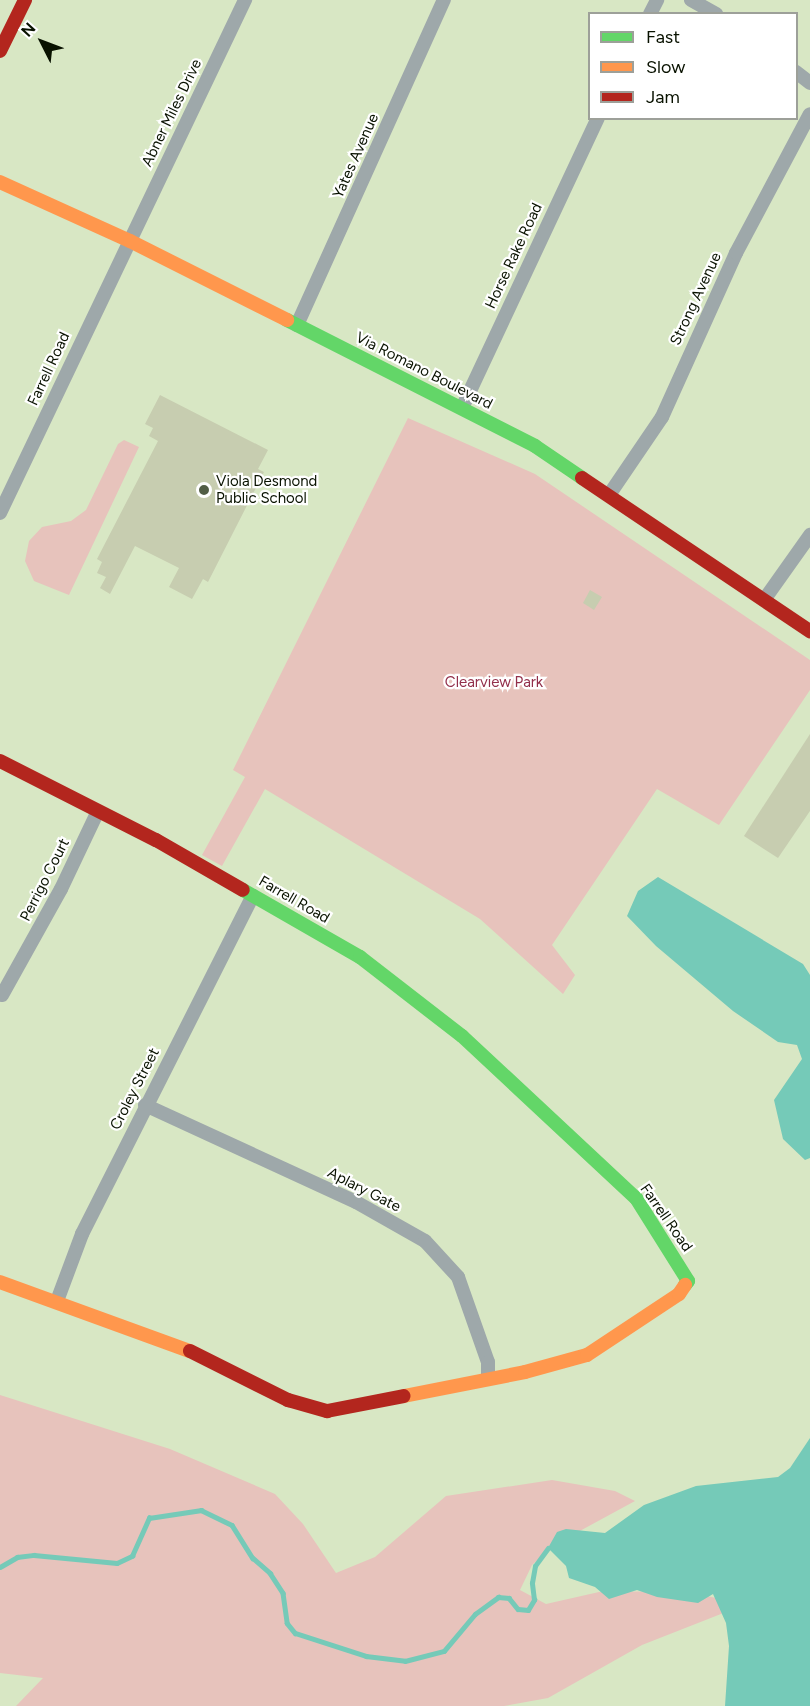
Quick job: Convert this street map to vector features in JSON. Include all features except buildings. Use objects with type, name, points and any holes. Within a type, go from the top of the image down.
[{"type":"street","points":[[0,51],[26,0]]},
{"type":"street","name":"Abner Miles Drive","points":[[130,241],[245,0]]},
{"type":"street","name":"Yates Avenue","points":[[297,325],[444,0]]},
{"type":"street","points":[[691,0],[712,12]]},
{"type":"street","points":[[798,74],[810,83]]},
{"type":"street","name":"Strong Avenue","points":[[609,495],[662,417],[736,253],[810,114]]},
{"type":"street","name":"Horse Rake Road","points":[[462,408],[597,120]]},
{"type":"street","name":"Via Romano Boulevard","points":[[0,182],[130,241],[535,446],[810,631]]},
{"type":"street","name":"Farrell Road","points":[[0,513],[130,241]]},
{"type":"street","points":[[764,600],[810,536]]},
{"type":"street","name":"Farrell Road","points":[[0,760],[98,811],[360,957],[462,1036],[636,1198],[688,1281],[669,1301],[587,1355],[488,1379],[327,1411],[288,1400],[206,1356],[57,1300],[0,1282]]},
{"type":"street","name":"Perrigo Court","points":[[2,995],[61,889],[98,811]]},
{"type":"street","name":"Croley Street","points":[[57,1300],[82,1234],[145,1105],[253,896]]},
{"type":"street","name":"Aplary Gate","points":[[145,1105],[356,1202],[425,1241],[458,1277],[488,1362],[488,1379]]},
{"type":"green space","name":"Clearview Park","points":[[408,418],[535,474],[810,660],[810,690],[719,825],[657,789],[552,945],[575,975],[563,994],[480,919],[265,789],[222,866],[202,855],[245,777],[233,770]]},
{"type":"green space","points":[[124,440],[139,447],[69,595],[34,581],[25,561],[29,541],[42,527],[71,521],[86,510],[118,444]]},
{"type":"green space","points":[[0,1395],[170,1449],[275,1494],[303,1524],[336,1573],[375,1557],[446,1496],[552,1480],[615,1491],[635,1501],[554,1545],[532,1565],[520,1590],[546,1604],[599,1592],[683,1591],[716,1598],[726,1612],[642,1645],[548,1698],[504,1706],[16,1706],[43,1678],[0,1673]]},
{"type":"water","points":[[658,877],[803,964],[810,975],[810,1158],[805,1160],[783,1139],[774,1100],[802,1059],[797,1045],[778,1042],[733,1011],[656,946],[627,916],[638,891]]},
{"type":"water","points":[[810,1438],[810,1706],[725,1706],[729,1646],[726,1623],[713,1594],[698,1603],[657,1597],[637,1590],[609,1599],[595,1587],[569,1578],[566,1566],[548,1548],[557,1532],[566,1529],[605,1533],[644,1505],[696,1486],[778,1477],[790,1468]]},
{"type":"waterway","points":[[0,1567],[17,1557],[34,1555],[117,1563],[132,1556],[149,1518],[201,1510],[232,1525],[253,1558],[270,1573],[283,1593],[287,1623],[295,1633],[366,1656],[405,1661],[444,1651],[475,1614],[498,1597],[509,1598],[518,1609],[528,1610],[534,1600],[532,1583],[535,1566],[548,1548]]},
{"type":"traffic: fast","points":[[287,320],[535,446],[582,478]]},
{"type":"traffic: fast","points":[[243,890],[360,957],[462,1036],[636,1198],[688,1281],[685,1285]]},
{"type":"traffic: slow","points":[[0,182],[130,241],[287,320]]},
{"type":"traffic: slow","points":[[0,1282],[190,1351]]},
{"type":"traffic: slow","points":[[404,1396],[525,1372],[587,1355],[679,1294],[685,1285]]},
{"type":"traffic: jam","points":[[0,51],[25,0]]},
{"type":"traffic: jam","points":[[582,478],[810,631]]},
{"type":"traffic: jam","points":[[0,761],[156,840],[243,890]]},
{"type":"traffic: jam","points":[[190,1351],[288,1400],[327,1411],[404,1396]]},
{"type":"place","name":"Viola Desmond Public School","points":[[204,490]]}]
